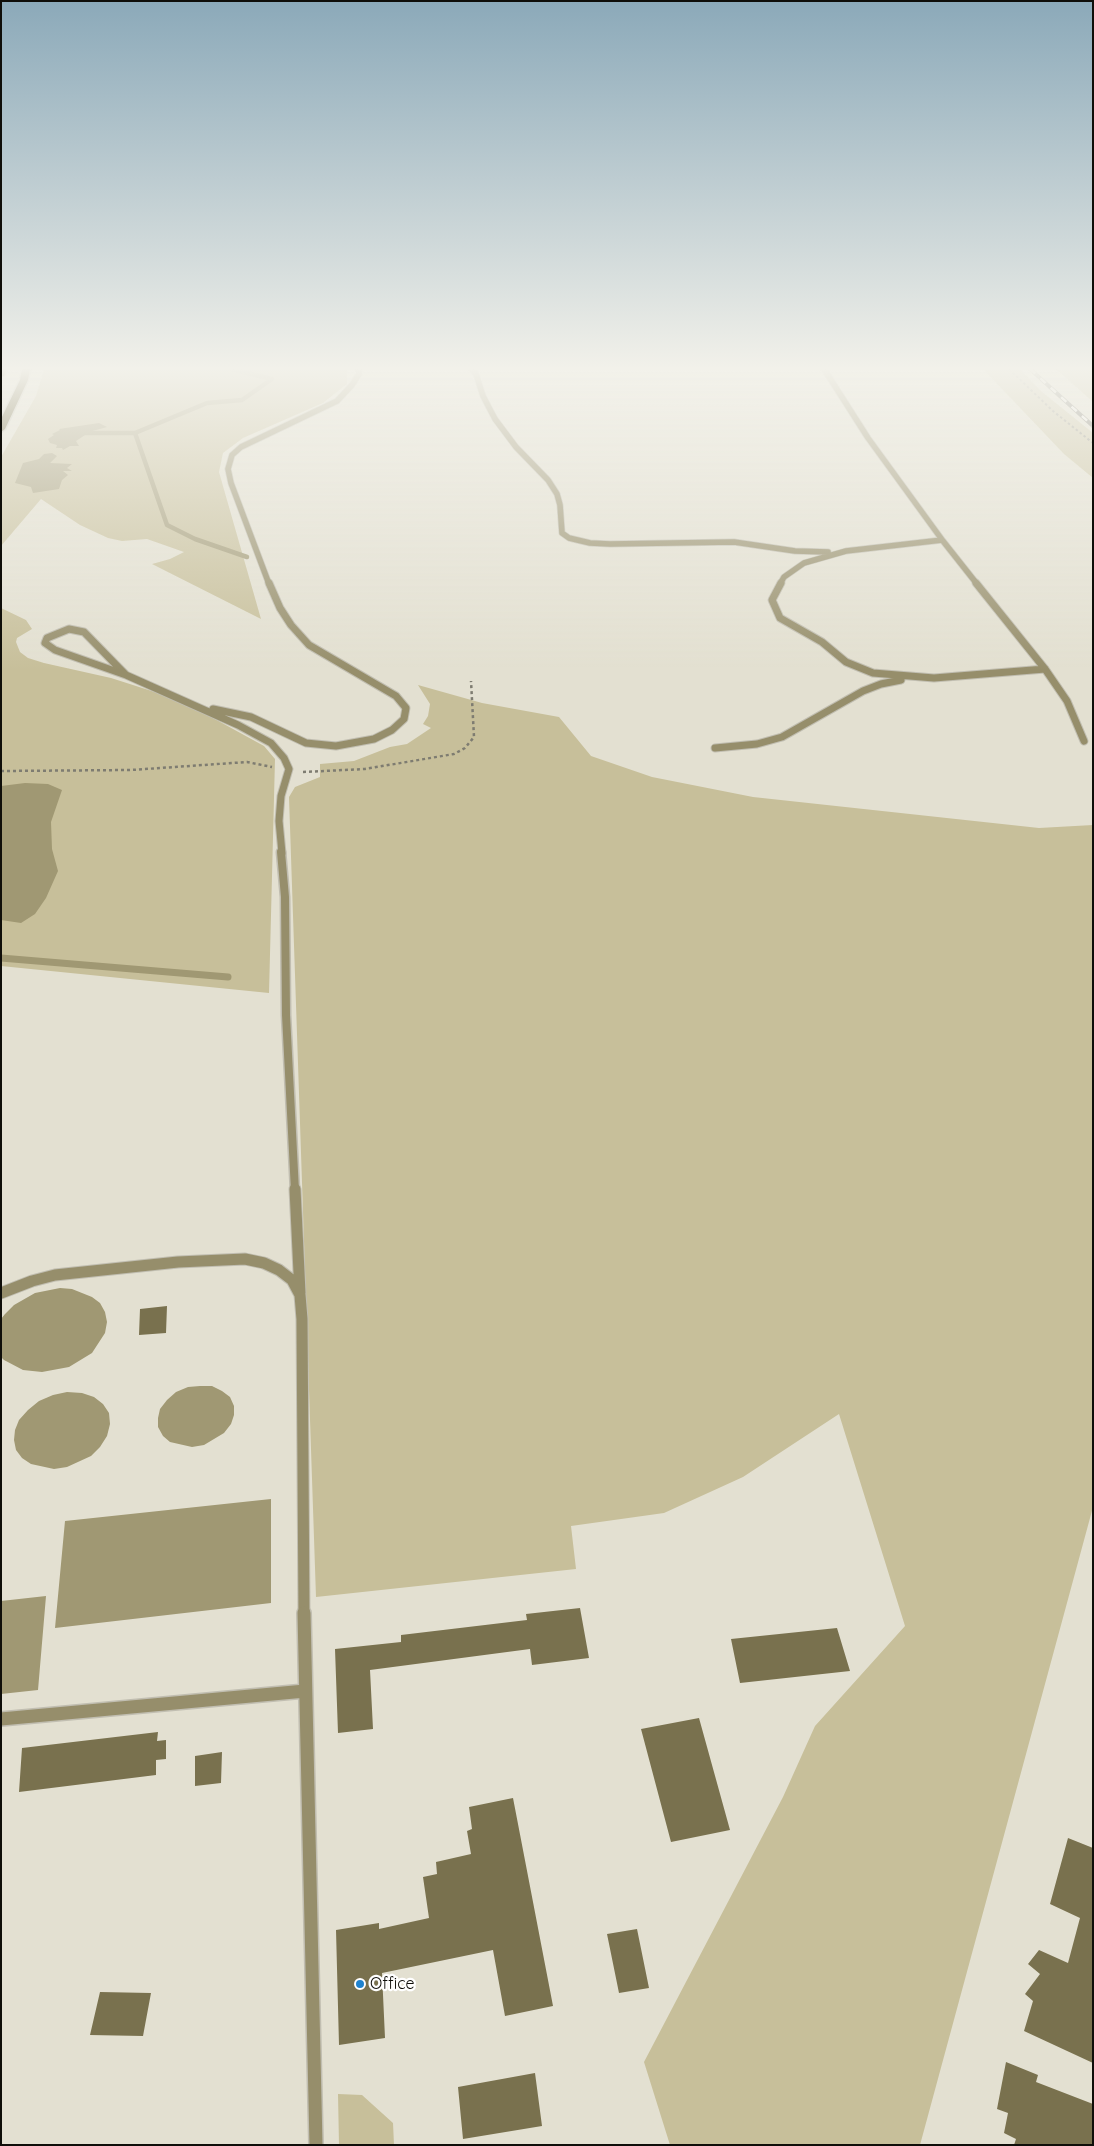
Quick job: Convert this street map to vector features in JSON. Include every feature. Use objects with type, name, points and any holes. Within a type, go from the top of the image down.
[{"type":"lane","points":[[195,705],[251,718],[291,737],[318,745],[350,745],[374,739],[392,730],[404,719],[406,708],[396,696],[310,646],[291,625],[272,592],[231,483],[228,469]]},
{"type":"lane","points":[[538,469],[557,494],[561,513],[562,533],[569,538],[590,543],[734,542],[809,552],[846,551]]},
{"type":"lane","points":[[891,469],[942,540],[1045,669],[1067,701],[1084,741]]},
{"type":"lane","points":[[942,540],[826,555],[794,569],[784,577],[777,587],[772,600],[774,608],[780,618],[822,642],[846,662],[873,673],[911,677],[952,677],[1045,669]]},
{"type":"lane","points":[[126,675],[84,632],[69,629],[47,638],[45,643],[55,650],[126,675],[238,725],[271,743],[284,758],[289,769],[281,796],[279,821],[285,897],[286,1016],[302,1329],[305,1691],[316,2145]]},
{"type":"lane","points":[[715,748],[757,744],[782,736],[864,691],[880,684],[911,677]]},
{"type":"lane","points":[[1,1293],[32,1281],[76,1272],[178,1262],[245,1259],[264,1263],[280,1270],[292,1280],[300,1295]]},
{"type":"lane","points":[[1,1719],[305,1691]]},
{"type":"shaded area","points":[[1,469],[220,469],[261,619],[152,564],[170,559],[184,552],[147,539],[122,541],[108,538],[80,525],[41,499],[1,546]]},
{"type":"shaded area","points":[[21,469],[69,469],[72,471],[63,471],[68,475],[62,480],[59,489],[33,493],[31,487],[15,483]]},
{"type":"shaded area","points":[[1082,469],[1093,469],[1093,478]]},
{"type":"shaded area","points":[[1,608],[26,620],[32,629],[17,638],[16,642],[20,652],[28,658],[111,678],[161,694],[213,718],[264,746],[275,759],[269,993],[1,966]]},
{"type":"shaded area","points":[[418,685],[482,703],[559,717],[591,756],[652,777],[753,797],[1039,828],[1093,825],[1093,1507],[920,2145],[670,2145],[644,2062],[783,1797],[815,1726],[905,1626],[839,1414],[743,1477],[664,1513],[571,1526],[576,1569],[316,1597],[289,797],[295,787],[320,777],[320,764],[354,761],[390,747],[407,744],[431,728],[423,724],[428,716],[430,704]]},
{"type":"shaded area","points":[[25,783],[48,784],[62,790],[51,822],[52,849],[58,871],[46,898],[35,914],[21,923],[1,920],[1,786]]},
{"type":"shaded area","points":[[60,1288],[72,1289],[92,1297],[100,1303],[105,1312],[107,1322],[105,1333],[92,1353],[69,1367],[42,1372],[23,1370],[4,1360],[1,1357],[1,1319],[14,1305],[35,1293]]},
{"type":"shaded area","points":[[212,1386],[230,1397],[234,1406],[231,1424],[224,1433],[204,1445],[192,1447],[170,1442],[163,1436],[158,1427],[160,1409],[176,1392],[188,1387]]},
{"type":"shaded area","points":[[67,1392],[82,1393],[94,1397],[103,1404],[109,1413],[110,1424],[107,1436],[91,1456],[67,1467],[54,1469],[31,1464],[22,1458],[16,1450],[15,1430],[19,1420],[39,1401]]},
{"type":"shaded area","points":[[271,1499],[271,1603],[55,1628],[65,1521]]},
{"type":"shaded area","points":[[46,1596],[38,1690],[1,1694],[1,1601]]},
{"type":"shaded area","points":[[338,2094],[362,2095],[393,2123],[394,2145],[339,2145]]},
{"type":"building","points":[[167,1306],[166,1333],[139,1335],[140,1309]]},
{"type":"building","points":[[580,1608],[589,1658],[532,1665],[530,1649],[370,1670],[373,1729],[338,1733],[335,1649],[401,1642],[401,1635],[527,1620],[526,1614]]},
{"type":"building","points":[[837,1628],[850,1671],[740,1683],[731,1639]]},
{"type":"building","points":[[699,1718],[730,1830],[671,1842],[641,1729]]},
{"type":"building","points":[[158,1732],[157,1741],[166,1740],[166,1759],[156,1760],[156,1775],[19,1792],[22,1748]]},
{"type":"building","points":[[222,1752],[221,1783],[195,1786],[195,1756]]},
{"type":"building","points":[[513,1798],[553,2006],[505,2016],[493,1950],[382,1973],[385,2038],[339,2045],[336,1930],[379,1923],[379,1929],[429,1918],[423,1877],[437,1874],[436,1862],[471,1854],[467,1831],[472,1829],[469,1807]]},
{"type":"building","points":[[1068,1838],[1093,1848],[1093,2063],[1024,2031],[1033,2001],[1025,1994],[1040,1974],[1028,1964],[1039,1950],[1068,1963],[1080,1918],[1050,1904]]},
{"type":"building","points":[[637,1929],[649,1988],[619,1993],[607,1934]]},
{"type":"building","points":[[100,1992],[151,1993],[143,2036],[90,2035]]},
{"type":"building","points":[[1006,2062],[1038,2075],[1036,2082],[1093,2104],[1093,2145],[1014,2145],[1016,2139],[1004,2133],[1008,2113],[997,2109]]},
{"type":"building","points":[[535,2073],[542,2126],[463,2139],[458,2087]]},
{"type":"waterway","points":[[148,469],[167,525],[195,539],[247,557]]},
{"type":"waterway","points":[[1,958],[228,977]]},
{"type":"place","name":"Office","points":[[360,1984]]}]
